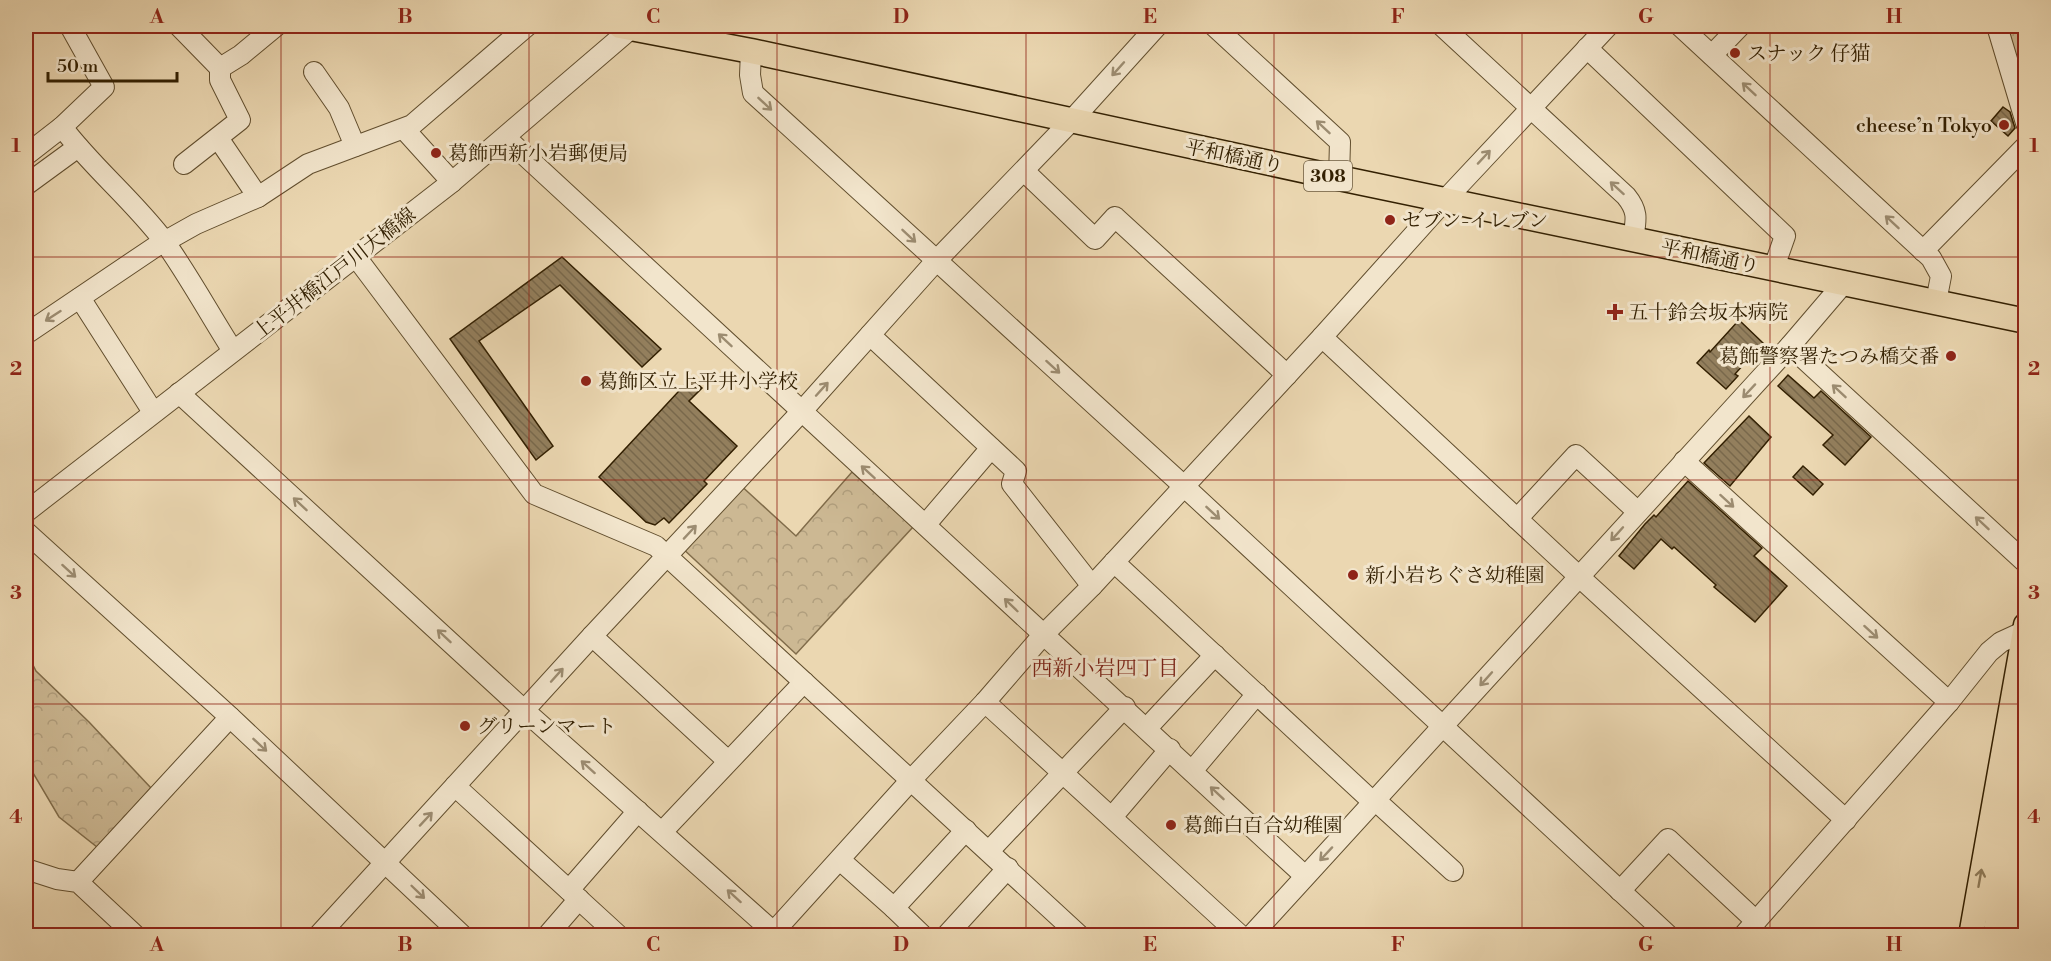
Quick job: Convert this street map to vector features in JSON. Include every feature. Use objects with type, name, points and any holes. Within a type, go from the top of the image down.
[{"type":"main road","name":"平和橋通り","points":[[629,26],[1773,270],[2025,321]]},
{"type":"main road","points":[[1971,936],[2025,628]]},
{"type":"main road","points":[[1996,936],[2017,895],[2025,732]]},
{"type":"main road","points":[[2011,936],[2025,850]]},
{"type":"main road","points":[[1988,936],[2017,895]]},
{"type":"street","points":[[26,155],[62,127],[104,87],[70,26]]},
{"type":"street","points":[[179,26],[220,68],[220,80],[240,120],[184,164]]},
{"type":"street","points":[[220,68],[241,55],[276,26]]},
{"type":"street","points":[[26,334],[164,242],[196,224],[258,197],[308,164],[412,125],[527,26]]},
{"type":"street","name":"上平井橋江戸川大橋線","points":[[26,512],[452,182],[506,138],[629,26]]},
{"type":"street","points":[[318,936],[592,636],[802,411],[936,261],[1072,120],[1157,26]]},
{"type":"street","points":[[1214,26],[1340,142],[1340,178]]},
{"type":"street","points":[[1442,26],[1626,196],[1635,207],[1633,239]]},
{"type":"street","points":[[179,393],[525,711],[774,934],[1043,635],[1092,586],[1445,200],[1608,26]]},
{"type":"street","points":[[1680,26],[1923,251],[1935,264],[1941,276],[1936,302]]},
{"type":"street","points":[[1712,55],[1740,26]]},
{"type":"street","points":[[1994,28],[2025,123]]},
{"type":"street","points":[[1587,48],[1785,236],[1773,270]]},
{"type":"street","points":[[751,51],[750,75],[753,93],[1183,486],[1669,936]]},
{"type":"street","points":[[314,72],[339,108],[355,146]]},
{"type":"street","points":[[62,127],[164,242],[233,351]]},
{"type":"street","points":[[404,129],[452,182]]},
{"type":"street","points":[[218,138],[258,197]]},
{"type":"street","points":[[506,138],[926,524],[1043,635],[1125,707],[1305,876]]},
{"type":"street","points":[[1923,251],[2025,146]]},
{"type":"street","points":[[26,185],[78,147]]},
{"type":"street","points":[[1024,171],[1095,239],[1115,217],[1287,375]]},
{"type":"street","points":[[356,257],[534,494],[656,546],[1080,936]]},
{"type":"street","points":[[1251,936],[1790,346],[1843,284]]},
{"type":"street","points":[[80,298],[153,412]]},
{"type":"street","points":[[870,335],[1016,471],[1012,484],[1092,586]]},
{"type":"street","points":[[1322,337],[1578,577],[1846,820]]},
{"type":"street","points":[[1790,346],[2025,563]]},
{"type":"street","points":[[926,524],[992,448]]},
{"type":"street","points":[[1517,519],[1576,455],[1638,512]]},
{"type":"street","points":[[1684,461],[1949,702]]},
{"type":"street","points":[[26,532],[230,717],[464,936]]},
{"type":"street","points":[[1114,562],[1453,872]]},
{"type":"street","points":[[1743,936],[1949,702],[1989,652],[2025,628]]},
{"type":"street","points":[[592,636],[728,761]]},
{"type":"street","points":[[1147,728],[1215,655]]},
{"type":"street","points":[[662,832],[804,682]]},
{"type":"street","points":[[1192,771],[1257,694]]},
{"type":"street","points":[[985,702],[1241,936]]},
{"type":"street","points":[[989,851],[1125,707]]},
{"type":"street","points":[[78,882],[230,717]]},
{"type":"street","points":[[1112,817],[1170,749]]},
{"type":"street","points":[[455,786],[619,936]]},
{"type":"street","points":[[547,936],[574,894],[638,811]]},
{"type":"street","points":[[894,908],[966,830]]},
{"type":"street","points":[[1620,891],[1668,839],[1756,921]]},
{"type":"street","points":[[840,860],[923,936]]},
{"type":"street","points":[[946,936],[1008,868]]},
{"type":"street","points":[[26,869],[57,879],[78,882],[136,936]]},
{"type":"green space","points":[[2006,26],[2025,26],[2025,103]]},
{"type":"green space","points":[[852,472],[913,527],[796,654],[680,546],[737,482],[796,536]]},
{"type":"green space","points":[[26,651],[36,671],[89,722],[151,788],[97,847],[59,817],[26,761]]},
{"type":"building","name":"cheese’n Tokyo","points":[[2003,107],[2010,112],[2015,128],[2008,136],[1991,121]]},
{"type":"building","points":[[562,257],[661,349],[642,367],[560,285],[479,341],[553,446],[536,460],[450,339]]},
{"type":"building","points":[[1739,320],[1763,343],[1735,374],[1738,376],[1726,389],[1697,363]]},
{"type":"building","points":[[1788,375],[1814,398],[1821,391],[1871,437],[1845,465],[1823,445],[1833,435],[1778,386]]},
{"type":"building","points":[[691,378],[702,388],[689,401],[737,446],[704,481],[707,484],[669,523],[664,518],[655,525],[646,522],[599,477]]},
{"type":"building","points":[[1749,416],[1771,437],[1730,486],[1704,463]]},
{"type":"building","points":[[1803,466],[1823,484],[1813,495],[1793,477]]},
{"type":"building","points":[[1688,481],[1762,548],[1754,556],[1787,586],[1755,622],[1714,587],[1716,585],[1674,547],[1672,549],[1661,539],[1634,569],[1619,556],[1645,524],[1654,515],[1656,517]]},
{"type":"place","name":"スナック 仔猫","points":[[1735,53]]},
{"type":"place","name":"cheese’n Tokyo","points":[[2004,125]]},
{"type":"place","name":"葛飾西新小岩郵便局","points":[[436,153]]},
{"type":"place","name":"セブン-イレブン","points":[[1390,220]]},
{"type":"place","name":"五十鈴会坂本病院","points":[[1615,312]]},
{"type":"place","name":"葛飾警察署たつみ橋交番","points":[[1951,356]]},
{"type":"place","name":"葛飾区立上平井小学校","points":[[586,381]]},
{"type":"place","name":"新小岩ちぐさ幼稚園","points":[[1353,575]]},
{"type":"place","name":"グリーンマート","points":[[465,726]]},
{"type":"place","name":"葛飾白百合幼稚園","points":[[1171,825]]},
{"type":"district","name":"西新小岩四丁目","points":[[1105,668]]}]
